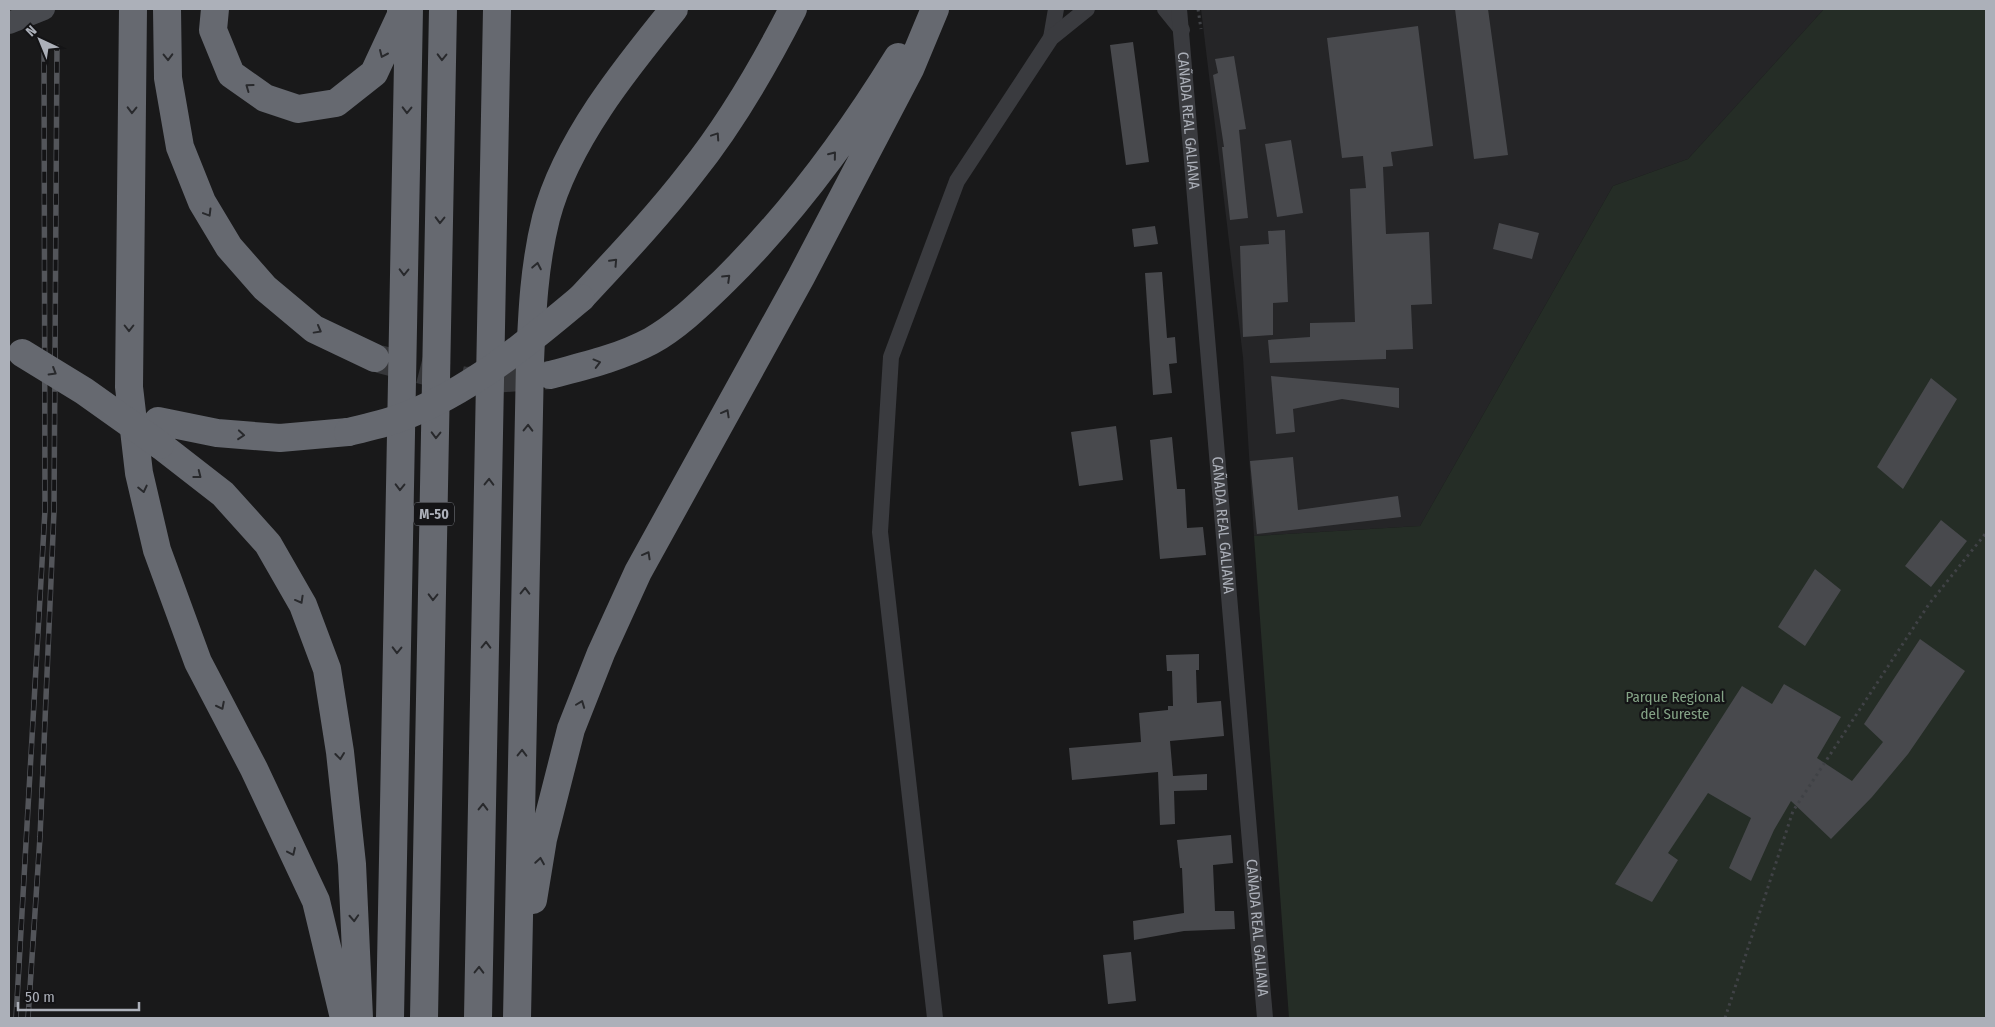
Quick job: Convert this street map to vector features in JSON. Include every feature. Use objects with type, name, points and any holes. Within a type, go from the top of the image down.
[{"type":"highway","points":[[133,9],[129,387],[139,473],[157,550],[198,662],[254,769],[316,901],[344,1018]]},
{"type":"highway","points":[[167,9],[168,78],[180,147],[202,202],[229,247],[265,288],[314,329],[375,358]]},
{"type":"highway","points":[[215,9],[213,30],[231,74],[265,98],[298,109],[336,103],[374,73],[401,9]]},
{"type":"highway","points":[[390,1018],[409,9]]},
{"type":"highway","name":"M-50","points":[[424,1018],[443,9]]},
{"type":"highway","points":[[478,1018],[497,9]]},
{"type":"highway","points":[[517,1018],[530,362],[534,284],[546,217],[570,156],[611,91],[674,9]]},
{"type":"highway","points":[[159,433],[217,433],[280,438],[348,432],[399,419],[446,397],[485,375],[581,298],[642,233],[692,172],[744,95],[773,49],[792,9]]},
{"type":"highway","points":[[550,375],[605,361],[651,341],[699,305],[762,243],[840,146],[928,9]]},
{"type":"highway","points":[[518,959],[532,911],[543,840],[571,729],[601,653],[638,572],[801,277],[910,69],[935,9]]},
{"type":"highway","points":[[15,350],[159,433],[223,494],[268,544],[303,605],[327,669],[340,752],[352,864],[359,1018]]},
{"type":"main road","points":[[9,23],[44,9]]},
{"type":"street","points":[[1051,38],[1056,9]]},
{"type":"street","points":[[935,1018],[880,532],[892,357],[957,181],[1051,38],[1087,9]]},
{"type":"street","name":"CAÑADA REAL GALIANA","points":[[1165,9],[1182,30]]},
{"type":"street","name":"CAÑADA REAL GALIANA","points":[[1179,9],[1265,1018]]},
{"type":"path","points":[[1198,9],[1201,29]]},
{"type":"path","points":[[1725,1018],[1793,811],[1929,604],[1986,533]]},
{"type":"shaded area","points":[[1201,9],[1824,9],[1688,159],[1613,186],[1420,526],[1254,536],[1243,357]]},
{"type":"green space","name":"Parque Regional del Sureste","points":[[1824,9],[1986,9],[1986,1018],[1289,1018],[1254,536],[1420,526],[1613,186],[1688,159]]},
{"type":"building","points":[[1455,9],[1488,9],[1508,155],[1474,159]]},
{"type":"building","points":[[1418,26],[1433,146],[1391,152],[1393,166],[1383,167],[1386,234],[1429,232],[1432,304],[1411,305],[1413,349],[1386,350],[1386,359],[1270,363],[1268,340],[1310,337],[1310,323],[1355,322],[1350,189],[1366,188],[1363,156],[1342,158],[1327,38]]},
{"type":"building","points":[[1133,42],[1149,162],[1126,165],[1110,45]]},
{"type":"building","points":[[1234,56],[1246,129],[1239,130],[1248,218],[1230,220],[1222,147],[1224,147],[1213,75],[1218,73],[1215,59]]},
{"type":"building","points":[[1291,140],[1303,213],[1277,217],[1265,144]]},
{"type":"building","points":[[1499,223],[1539,233],[1532,259],[1493,249]]},
{"type":"building","points":[[1155,226],[1158,244],[1134,247],[1132,229]]},
{"type":"building","points":[[1285,230],[1288,302],[1273,303],[1273,335],[1243,337],[1240,246],[1269,244],[1268,231]]},
{"type":"building","points":[[1162,272],[1167,338],[1175,337],[1177,363],[1169,364],[1172,393],[1153,395],[1145,273]]},
{"type":"building","points":[[1271,376],[1399,388],[1399,408],[1342,399],[1293,409],[1295,432],[1276,434]]},
{"type":"building","points":[[1931,378],[1957,399],[1903,489],[1877,467]]},
{"type":"building","points":[[1116,426],[1123,480],[1079,486],[1071,432]]},
{"type":"building","points":[[1172,437],[1177,489],[1185,489],[1187,528],[1203,527],[1206,555],[1160,559],[1150,440]]},
{"type":"building","points":[[1293,457],[1298,510],[1398,496],[1401,517],[1257,534],[1250,461]]},
{"type":"building","points":[[1941,520],[1967,541],[1931,587],[1905,566]]},
{"type":"building","points":[[1815,569],[1841,590],[1805,646],[1778,627]]},
{"type":"building","points":[[1920,639],[1965,671],[1908,754],[1872,797],[1831,839],[1791,801],[1774,830],[1751,881],[1729,868],[1751,818],[1708,793],[1668,853],[1678,860],[1652,902],[1615,884],[1742,686],[1772,704],[1784,684],[1841,717],[1817,758],[1852,781],[1883,742],[1864,724]]},
{"type":"building","points":[[1199,654],[1199,670],[1196,670],[1197,703],[1221,701],[1224,736],[1170,741],[1173,776],[1207,774],[1207,790],[1174,791],[1175,824],[1160,825],[1158,772],[1072,780],[1069,748],[1141,742],[1139,713],[1168,710],[1168,706],[1173,706],[1172,671],[1167,671],[1166,655]]},
{"type":"building","points":[[1231,835],[1233,863],[1213,865],[1215,911],[1234,911],[1235,929],[1184,931],[1134,940],[1133,921],[1184,913],[1182,868],[1180,868],[1177,840]]},
{"type":"building","points":[[1131,952],[1136,1001],[1108,1004],[1103,955]]},
{"type":"tunnel","points":[[379,359],[465,381],[550,375]]},
{"type":"railway","points":[[16,1018],[45,510],[44,47]]},
{"type":"railway","points":[[28,1018],[40,837],[54,511],[57,47]]}]
